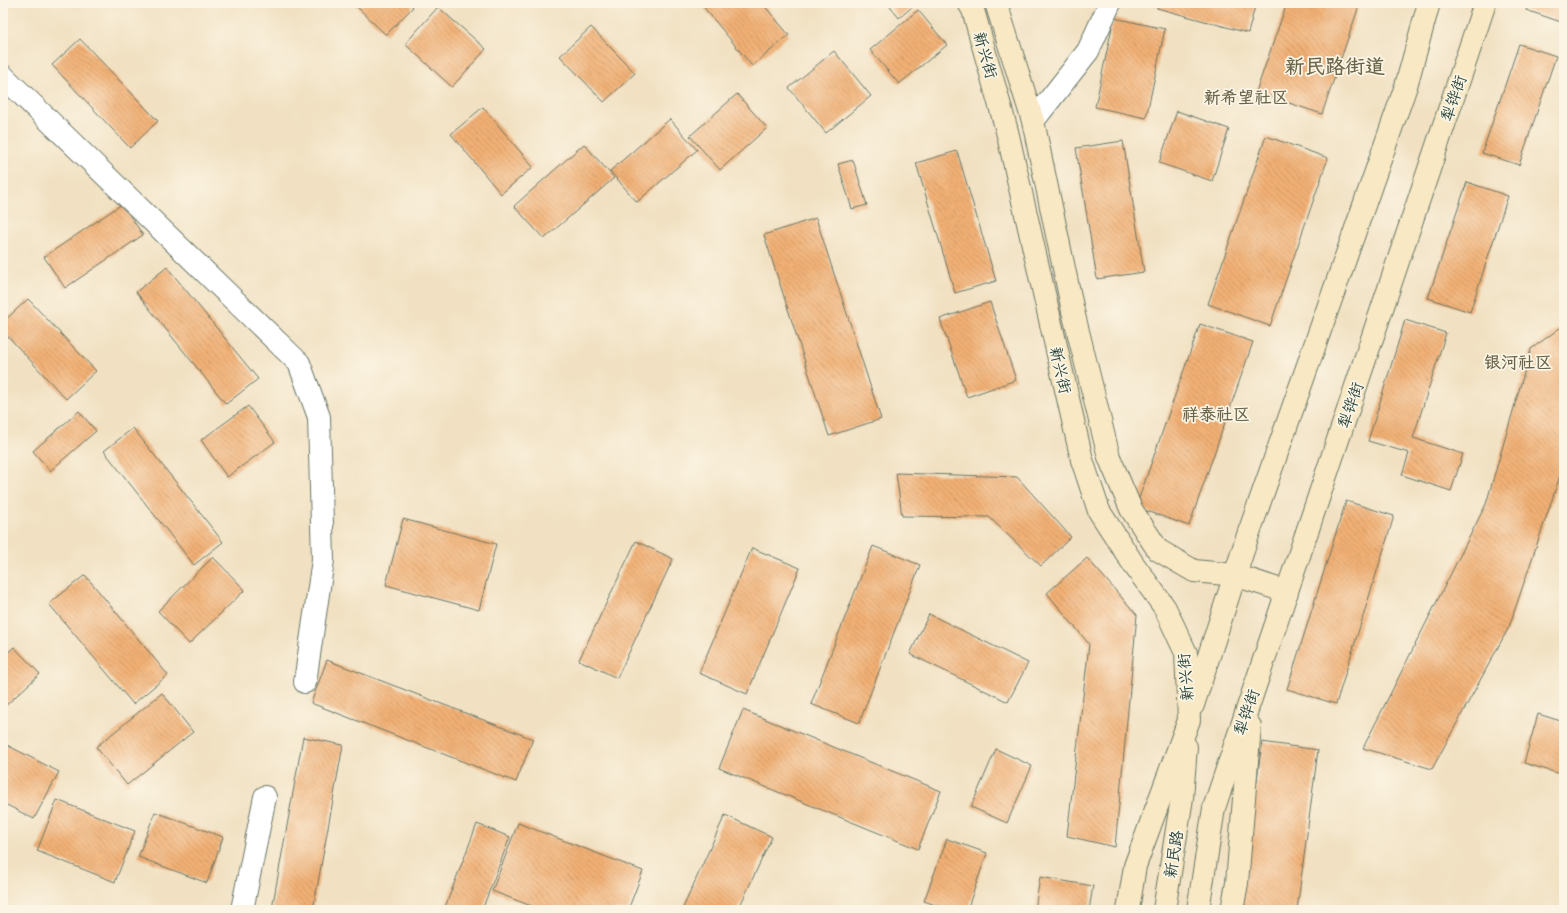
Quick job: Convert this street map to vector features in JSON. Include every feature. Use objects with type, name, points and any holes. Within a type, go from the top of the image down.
[{"type":"main road","name":"新兴街","points":[[969,3],[973,10],[1007,131],[1082,460],[1099,511],[1134,565],[1165,608],[1186,653],[1189,720]]},
{"type":"main road","name":"新兴街","points":[[996,3],[1033,121],[1073,311],[1110,456],[1131,508],[1158,550],[1194,572],[1236,575],[1287,592]]},
{"type":"main road","points":[[1128,910],[1135,866],[1189,720],[1236,575],[1406,86],[1429,3]]},
{"type":"main road","name":"犁铧街","points":[[1214,808],[1485,3]]},
{"type":"main road","points":[[1232,910],[1237,883],[1253,692]]},
{"type":"main road","name":"新民路","points":[[1164,910],[1182,798],[1189,720]]},
{"type":"main road","name":"新民路","points":[[1198,910],[1214,808]]},
{"type":"street","points":[[1033,121],[1088,51],[1110,3]]},
{"type":"street","points":[[3,76],[298,363],[319,417],[323,560],[304,682]]},
{"type":"street","points":[[242,910],[265,797]]},
{"type":"building","points":[[353,3],[409,3],[413,7],[386,35]]},
{"type":"building","points":[[705,3],[762,3],[789,35],[752,66],[702,5]]},
{"type":"building","points":[[887,3],[917,3],[899,18]]},
{"type":"building","points":[[1159,3],[1256,3],[1248,33],[1157,8]]},
{"type":"building","points":[[1287,3],[1360,3],[1322,114],[1256,92]]},
{"type":"building","points":[[1528,3],[1564,3],[1564,23],[1526,10]]},
{"type":"building","points":[[438,7],[486,49],[452,87],[405,44]]},
{"type":"building","points":[[918,10],[947,45],[899,84],[870,50]]},
{"type":"building","points":[[1114,18],[1165,29],[1146,118],[1095,107]]},
{"type":"building","points":[[591,27],[635,73],[604,102],[560,56]]},
{"type":"building","points":[[80,39],[158,121],[130,148],[52,65]]},
{"type":"building","points":[[1519,44],[1556,56],[1519,165],[1482,153]]},
{"type":"building","points":[[834,51],[871,96],[826,133],[789,88]]},
{"type":"building","points":[[737,94],[767,128],[720,170],[690,136]]},
{"type":"building","points":[[483,107],[533,167],[501,194],[451,134]]},
{"type":"building","points":[[1177,111],[1229,129],[1212,181],[1159,163]]},
{"type":"building","points":[[670,119],[697,150],[637,202],[610,171]]},
{"type":"building","points":[[1266,136],[1328,158],[1270,326],[1208,304]]},
{"type":"building","points":[[1123,141],[1144,272],[1097,279],[1076,148]]},
{"type":"building","points":[[584,144],[614,178],[544,239],[514,206]]},
{"type":"building","points":[[957,151],[996,281],[955,293],[916,163]]},
{"type":"building","points":[[853,160],[867,205],[852,209],[838,164]]},
{"type":"building","points":[[1467,182],[1508,196],[1470,312],[1428,298]]},
{"type":"building","points":[[122,204],[143,235],[65,288],[44,257]]},
{"type":"building","points":[[816,218],[881,419],[829,436],[764,235]]},
{"type":"building","points":[[167,267],[258,379],[226,404],[136,292]]},
{"type":"building","points":[[28,299],[96,371],[66,399],[3,331],[3,322]]},
{"type":"building","points":[[990,302],[1016,380],[967,397],[940,319]]},
{"type":"building","points":[[1405,320],[1446,333],[1413,438],[1463,454],[1451,491],[1402,475],[1409,453],[1368,441]]},
{"type":"building","points":[[1200,324],[1253,342],[1189,526],[1136,507]]},
{"type":"building","points":[[1564,325],[1564,464],[1509,627],[1432,769],[1363,748],[1486,504],[1531,349]]},
{"type":"building","points":[[248,406],[275,442],[227,477],[201,440]]},
{"type":"building","points":[[79,411],[96,431],[50,471],[33,451]]},
{"type":"building","points":[[133,428],[223,542],[194,565],[104,451]]},
{"type":"building","points":[[896,473],[1017,477],[1071,537],[1041,566],[989,517],[902,516]]},
{"type":"building","points":[[1346,501],[1394,516],[1336,704],[1287,689]]},
{"type":"building","points":[[403,519],[496,544],[479,610],[386,585]]},
{"type":"building","points":[[636,541],[673,559],[617,678],[579,660]]},
{"type":"building","points":[[873,546],[920,565],[859,723],[811,704]]},
{"type":"building","points":[[752,548],[800,568],[747,694],[699,673]]},
{"type":"building","points":[[213,557],[245,590],[189,644],[158,611]]},
{"type":"building","points":[[1087,558],[1137,615],[1115,847],[1067,836],[1089,644],[1047,593]]},
{"type":"building","points":[[85,575],[168,675],[133,704],[49,604]]},
{"type":"building","points":[[929,614],[1028,663],[1008,702],[910,654]]},
{"type":"building","points":[[14,647],[40,674],[3,708],[3,657]]},
{"type":"building","points":[[327,660],[533,739],[516,782],[311,703]]},
{"type":"building","points":[[162,693],[193,732],[127,785],[96,747]]},
{"type":"building","points":[[743,710],[941,791],[918,849],[719,768]]},
{"type":"building","points":[[1538,714],[1564,722],[1564,775],[1524,763]]},
{"type":"building","points":[[303,737],[343,745],[313,910],[278,910],[272,909]]},
{"type":"building","points":[[1262,742],[1318,750],[1297,910],[1240,910]]},
{"type":"building","points":[[3,743],[59,772],[34,819],[3,803]]},
{"type":"building","points":[[996,749],[1032,766],[1007,823],[971,807]]},
{"type":"building","points":[[57,800],[135,831],[115,882],[37,851]]},
{"type":"building","points":[[155,812],[223,837],[207,883],[138,857]]},
{"type":"building","points":[[725,815],[772,837],[738,910],[682,910]]},
{"type":"building","points":[[518,823],[643,871],[628,910],[542,910],[492,891]]},
{"type":"building","points":[[477,824],[510,837],[482,910],[444,910]]},
{"type":"building","points":[[947,839],[987,853],[967,910],[949,910],[924,901]]},
{"type":"building","points":[[1040,877],[1093,886],[1089,910],[1035,910]]},
{"type":"district","name":"新民路街道","points":[[1335,66]]},
{"type":"district","name":"新希望社区","points":[[1246,97]]},
{"type":"district","name":"银河社区","points":[[1518,362]]},
{"type":"district","name":"祥泰社区","points":[[1216,414]]}]
